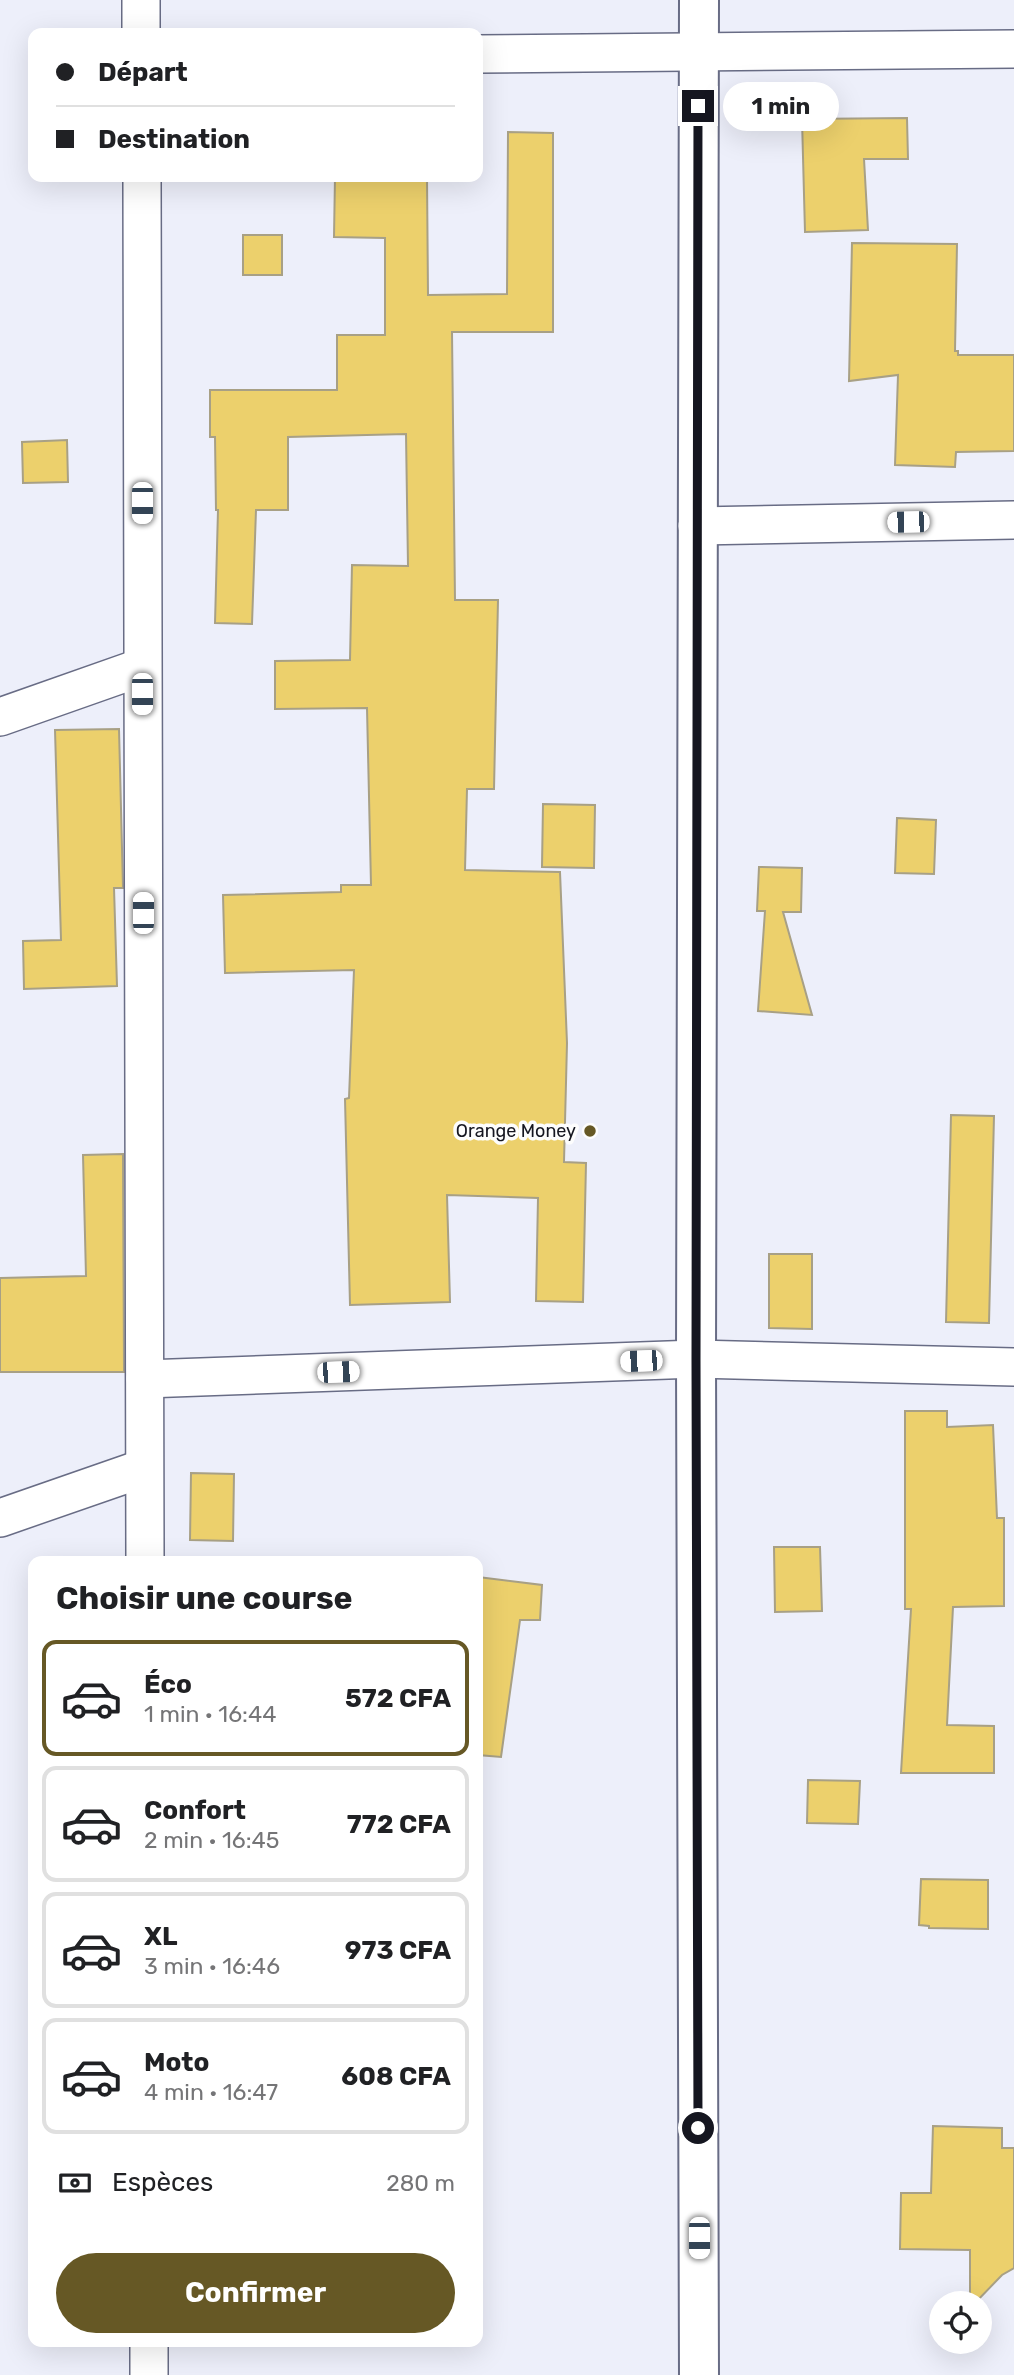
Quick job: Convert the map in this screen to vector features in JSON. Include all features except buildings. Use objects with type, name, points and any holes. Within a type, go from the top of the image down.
[{"type":"street","points":[[141,0],[141,28]]},
{"type":"street","points":[[699,0],[696,1359],[699,2375]]},
{"type":"street","points":[[483,54],[1014,49]]},
{"type":"street","points":[[142,182],[145,1556]]},
{"type":"street","points":[[698,526],[1014,520]]},
{"type":"street","points":[[0,717],[142,667]]},
{"type":"street","points":[[145,1379],[696,1359],[1014,1367]]},
{"type":"street","points":[[0,1518],[144,1468]]},
{"type":"street","points":[[149,2347],[149,2375]]},
{"type":"place","name":"Orange Money","points":[[590,1131]]},
{"type":"route","points":[[698,106],[698,2128]]}]
